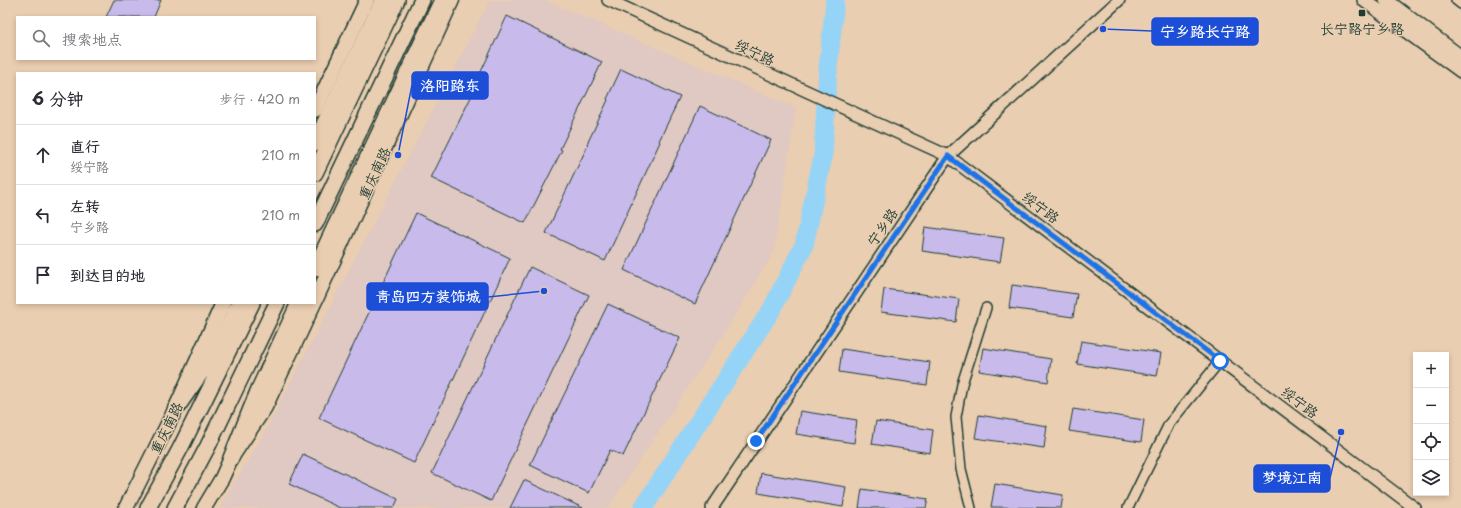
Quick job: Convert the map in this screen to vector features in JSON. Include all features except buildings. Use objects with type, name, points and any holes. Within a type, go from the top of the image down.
[{"type":"highway","points":[[316,141],[383,0]]},
{"type":"highway","points":[[316,171],[397,0]]},
{"type":"highway","points":[[316,222],[422,0]]},
{"type":"highway","points":[[316,267],[442,0]]},
{"type":"highway","points":[[175,410],[216,351],[239,304]]},
{"type":"highway","points":[[148,508],[180,449],[252,304]]},
{"type":"highway","points":[[175,508],[208,446],[277,304]]},
{"type":"highway","points":[[231,458],[258,389],[299,304]]},
{"type":"main road","points":[[316,108],[367,0]]},
{"type":"main road","name":"重庆南路","points":[[316,300],[452,0]]},
{"type":"main road","points":[[1364,0],[1461,71]]},
{"type":"main road","points":[[1386,0],[1461,57]]},
{"type":"main road","name":"重庆南路","points":[[126,508],[175,410],[223,304]]},
{"type":"main road","name":"重庆南路","points":[[204,508],[222,478],[231,458],[265,407],[314,304]]},
{"type":"street","name":"绥宁路","points":[[608,0],[948,156],[1415,508]]},
{"type":"street","name":"宁乡路","points":[[712,508],[948,156],[1118,0]]},
{"type":"street","points":[[1456,0],[1461,4]]},
{"type":"street","points":[[971,508],[961,470],[956,417],[962,384],[986,308]]},
{"type":"street","points":[[1128,508],[1169,424],[1220,361]]},
{"type":"shaded area","points":[[490,0],[545,0],[796,108],[774,252],[726,330],[608,508],[219,508],[260,441]]},
{"type":"waterway","points":[[643,508],[772,309],[804,245],[823,156],[828,69],[835,0]]},
{"type":"place","name":"长宁路宁乡路","points":[[1362,13]]},
{"type":"place","name":"宁乡路长宁路","points":[[1103,29]]},
{"type":"place","name":"洛阳路东","points":[[398,155]]},
{"type":"place","name":"青岛四方装饰城","points":[[544,291]]},
{"type":"place","name":"梦境江南","points":[[1341,432]]},
{"type":"route","points":[[756,441],[948,156],[1220,361]]}]
